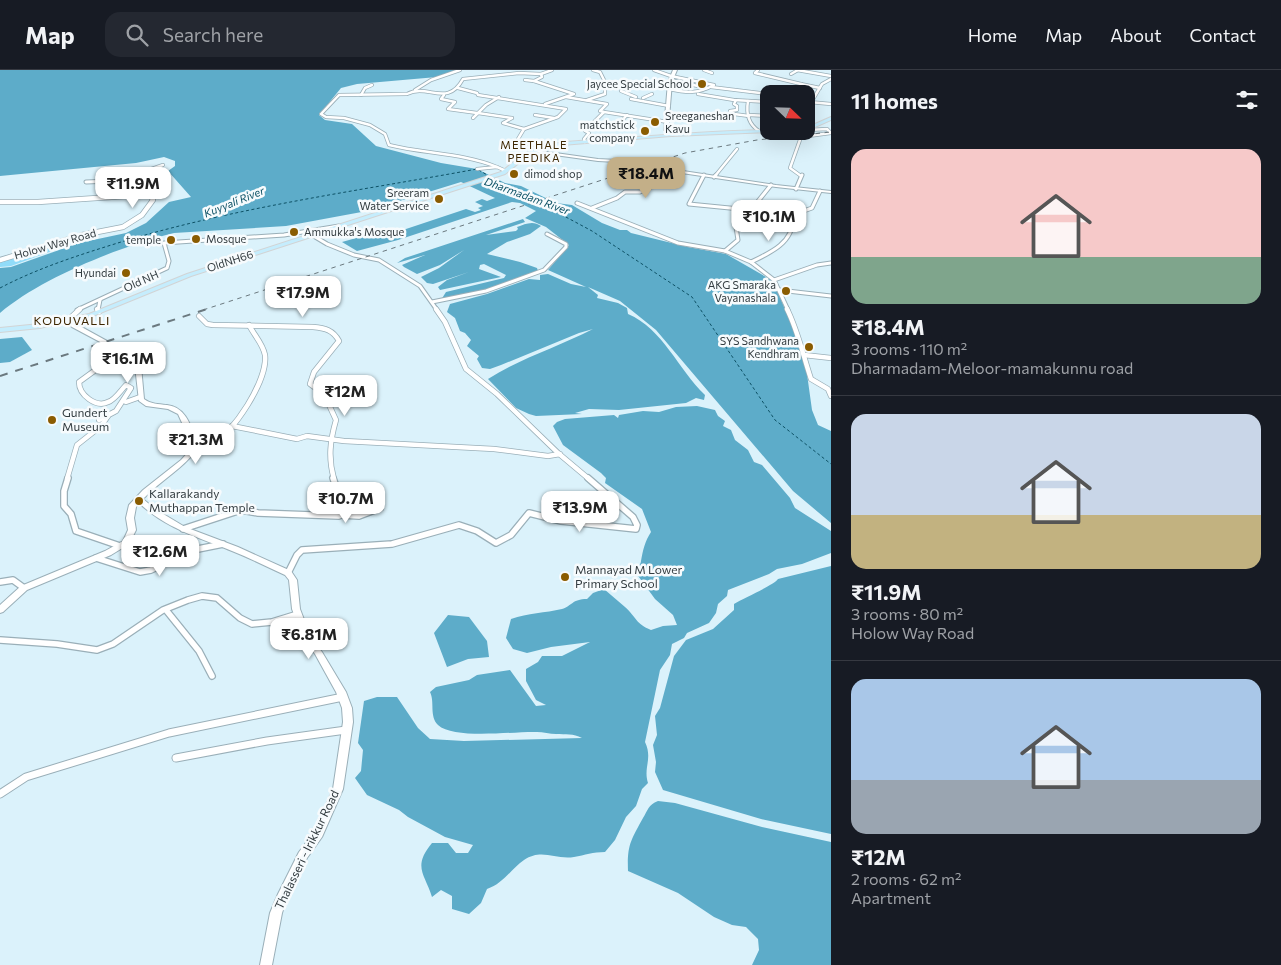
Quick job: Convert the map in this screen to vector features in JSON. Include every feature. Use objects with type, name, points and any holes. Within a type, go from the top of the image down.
[{"type":"main road","points":[[672,135],[666,130],[670,106],[670,78],[675,70]]},
{"type":"main road","points":[[815,126],[831,118]]},
{"type":"main road","points":[[504,172],[513,167],[518,159],[547,147],[672,135],[759,131]]},
{"type":"main road","points":[[534,151],[598,160],[636,162],[650,167],[704,176],[831,192]]},
{"type":"main road","name":"OldNH66","points":[[0,330],[67,321],[99,312],[189,275],[460,188],[504,172]]},
{"type":"main road","points":[[0,610],[24,588],[120,546],[131,533],[130,518],[132,508],[144,492],[191,459],[195,454],[196,447],[181,414],[170,407],[148,405],[142,402],[140,397],[139,371],[135,360],[112,358],[106,342],[67,321]]},
{"type":"main road","points":[[139,499],[152,511],[183,529],[223,544],[288,573]]},
{"type":"main road","name":"Thalasseri - Irikkur Road","points":[[266,965],[276,913],[283,894],[303,855],[318,834],[338,789],[348,722],[347,708],[343,697],[318,652],[307,639],[298,614],[293,580],[288,573]]},
{"type":"street","points":[[460,70],[431,80],[407,94],[338,96],[321,114],[326,117],[344,118],[370,125],[385,134],[389,145],[412,151],[478,159],[504,172]]},
{"type":"street","points":[[415,90],[444,95],[458,88],[462,79],[519,73],[542,74],[552,70]]},
{"type":"street","points":[[586,100],[605,94],[605,82],[600,72],[593,70]]},
{"type":"street","points":[[654,70],[670,78],[709,88],[760,93]]},
{"type":"street","points":[[704,70],[712,73]]},
{"type":"street","points":[[758,70],[755,74],[820,88]]},
{"type":"street","points":[[792,74],[798,70],[825,74],[831,78],[824,82],[815,96]]},
{"type":"street","points":[[534,82],[542,77],[542,74]]},
{"type":"street","points":[[670,78],[714,84],[703,92],[695,94]]},
{"type":"street","points":[[525,80],[574,94],[544,104]]},
{"type":"street","points":[[361,95],[365,88],[372,85]]},
{"type":"street","points":[[444,95],[441,98],[455,102],[448,109],[510,117],[503,124],[524,129],[554,118],[566,109],[524,100],[478,95],[478,93],[458,88]]},
{"type":"street","points":[[669,89],[736,100],[760,102]]},
{"type":"street","points":[[621,91],[646,102],[670,106]]},
{"type":"street","points":[[632,97],[640,94]]},
{"type":"street","points":[[632,97],[643,98],[652,94]]},
{"type":"street","points":[[566,97],[607,104],[600,111],[627,116],[668,119],[734,114],[760,116]]},
{"type":"street","points":[[473,118],[499,98]]},
{"type":"street","points":[[643,98],[646,99],[646,102]]},
{"type":"street","points":[[736,100],[734,104],[737,107]]},
{"type":"street","points":[[748,101],[746,108],[752,126],[759,131]]},
{"type":"street","points":[[815,101],[831,104]]},
{"type":"street","points":[[737,107],[746,108]]},
{"type":"street","points":[[734,114],[730,111],[737,110],[737,107]]},
{"type":"street","points":[[585,142],[584,139],[589,133],[585,131],[604,112]]},
{"type":"street","points":[[535,115],[554,118]]},
{"type":"street","points":[[618,126],[627,116]]},
{"type":"street","points":[[524,129],[518,141],[547,147]]},
{"type":"street","points":[[796,189],[802,175],[790,168],[801,137],[831,133],[829,129],[815,130]]},
{"type":"street","points":[[714,177],[737,149]]},
{"type":"street","points":[[136,180],[140,173],[152,171],[163,165]]},
{"type":"street","points":[[477,169],[497,167]]},
{"type":"street","points":[[592,208],[617,198],[625,192],[640,192],[661,182],[663,180],[658,168]]},
{"type":"street","points":[[704,176],[690,204],[751,210]]},
{"type":"street","points":[[0,202],[38,202],[151,196],[148,190],[136,180],[86,182]]},
{"type":"street","points":[[725,251],[737,242],[737,219],[751,210],[771,185]]},
{"type":"street","points":[[746,213],[787,216],[812,208],[820,191]]},
{"type":"street","name":"Holow Way Road","points":[[0,260],[82,235],[123,227],[142,214],[152,204],[154,200],[151,196]]},
{"type":"street","points":[[577,203],[678,243],[725,251],[751,262],[774,280],[798,332],[811,379],[828,389],[831,396]]},
{"type":"street","points":[[751,262],[784,244],[794,228],[793,220],[787,216]]},
{"type":"street","name":"Old NH","points":[[67,321],[70,315],[77,310],[167,268],[169,261],[163,244],[166,242],[284,235],[343,225]]},
{"type":"street","points":[[432,302],[486,291],[544,270],[566,247],[566,244],[547,234]]},
{"type":"street","points":[[288,573],[297,555],[302,550],[392,544],[459,525],[477,531],[496,543],[508,537],[517,529],[529,513],[561,521],[636,529],[637,525],[633,517],[560,454],[497,394],[466,369],[445,322],[432,302],[414,281],[379,260],[354,255],[327,244],[312,235]]},
{"type":"street","points":[[774,280],[811,268],[820,263],[831,263]]},
{"type":"street","points":[[779,290],[831,296]]},
{"type":"street","points":[[99,312],[97,308],[100,300]]},
{"type":"street","points":[[199,316],[207,324],[213,325],[313,327],[327,329],[336,335],[339,340],[310,380],[312,387],[324,394],[336,420],[330,440],[330,465],[345,512],[341,515]]},
{"type":"street","points":[[196,447],[210,446],[217,442],[232,426],[259,384],[264,367],[265,353],[249,325]]},
{"type":"street","points":[[804,355],[831,358]]},
{"type":"street","points":[[100,420],[116,411],[131,388],[129,386],[122,388],[110,402],[102,404],[83,394],[78,387],[79,382],[84,377],[112,358]]},
{"type":"street","points":[[126,402],[140,397]]},
{"type":"street","points":[[108,416],[101,426],[77,445],[64,491],[64,506],[71,514],[76,531],[120,546]]},
{"type":"street","points":[[232,426],[297,439],[307,436],[330,440],[494,449],[548,456],[560,454]]},
{"type":"street","points":[[183,529],[241,510],[330,518],[341,515],[359,516],[380,508]]},
{"type":"street","points":[[96,558],[140,572],[151,570],[193,550],[223,544]]},
{"type":"street","points":[[0,582],[13,580],[24,588]]},
{"type":"street","points":[[0,640],[28,645],[56,644],[100,650],[118,640],[144,621],[181,602],[202,596],[211,596],[226,602],[245,621],[255,624],[298,614]]},
{"type":"street","points":[[166,610],[178,622],[210,666],[212,676]]},
{"type":"street","points":[[0,794],[26,777],[169,732],[343,697]]},
{"type":"street","points":[[176,758],[267,741],[346,730]]},
{"type":"shaded area","points":[[58,245],[60,248],[11,266],[0,267],[0,261]]},
{"type":"water","points":[[0,70],[457,70],[437,77],[357,84],[341,88],[319,115],[325,120],[352,124],[376,146],[441,163],[477,169],[505,183],[521,186],[556,203],[572,205],[602,223],[620,230],[627,230],[631,233],[688,247],[726,254],[773,281],[796,335],[807,374],[812,410],[818,425],[831,431],[831,523],[793,491],[656,330],[620,301],[588,287],[598,295],[597,298],[618,303],[627,308],[628,314],[651,329],[705,395],[704,400],[696,398],[686,403],[619,410],[589,409],[575,413],[582,414],[536,416],[516,408],[488,379],[513,365],[593,329],[490,369],[482,368],[477,359],[479,356],[467,346],[471,340],[465,333],[460,331],[455,318],[447,312],[450,304],[487,294],[529,279],[540,280],[540,275],[548,274],[571,284],[586,287],[548,270],[569,245],[546,227],[525,218],[536,211],[520,203],[512,202],[398,240],[357,251],[342,242],[374,233],[394,233],[466,209],[475,212],[481,210],[478,208],[483,206],[475,202],[482,199],[487,201],[495,198],[461,182],[367,211],[286,226],[174,233],[130,246],[82,265],[37,288],[0,313],[0,268],[11,267],[79,243],[126,233],[146,223],[169,202],[191,197],[168,171],[175,166],[175,161],[164,157],[136,163],[0,176]]},
{"type":"water","points":[[523,219],[525,222],[486,235],[516,231],[517,227],[529,223],[541,226],[530,234],[507,242],[487,254],[520,262],[537,268],[538,271],[490,289],[441,300],[446,292],[504,278],[506,275],[484,264],[480,265],[479,269],[501,277],[440,290],[438,287],[447,280],[469,272],[433,284],[427,283],[421,277],[439,268],[464,250],[440,265],[417,274],[402,265],[425,255],[397,263],[405,258]]},
{"type":"water","points":[[22,337],[32,350],[10,362],[0,363],[0,339]]},
{"type":"water","points":[[697,406],[715,410],[718,416],[725,421],[723,426],[731,430],[735,440],[748,450],[754,462],[762,465],[790,498],[795,508],[831,531],[831,553],[802,564],[777,569],[728,590],[727,596],[718,604],[716,613],[709,623],[687,633],[684,638],[672,644],[670,655],[660,670],[645,742],[648,753],[648,783],[642,789],[636,806],[626,817],[615,840],[605,852],[574,857],[537,855],[531,857],[519,864],[498,884],[487,889],[481,903],[469,914],[452,909],[452,896],[441,890],[432,897],[422,870],[423,858],[432,843],[448,843],[456,853],[468,853],[473,845],[445,837],[399,810],[367,795],[355,778],[361,771],[363,750],[358,743],[364,701],[377,697],[397,697],[418,728],[430,739],[464,741],[582,738],[572,735],[539,732],[471,734],[446,730],[435,721],[430,692],[436,687],[469,680],[477,675],[510,670],[536,706],[546,705],[536,700],[526,681],[526,669],[538,662],[542,656],[562,656],[590,642],[551,647],[527,653],[513,649],[506,638],[511,619],[562,609],[575,601],[587,599],[593,593],[604,589],[646,628],[651,630],[663,626],[677,625],[673,615],[655,599],[636,573],[641,562],[643,549],[651,532],[642,509],[605,483],[606,478],[601,473],[563,445],[553,426],[565,419],[614,415],[618,418],[619,415],[643,411],[659,412],[676,407]]},
{"type":"water","points":[[831,566],[831,834],[761,819],[663,790],[655,772],[656,762],[653,745],[657,735],[655,716],[660,708],[674,656],[686,640],[713,629],[734,610],[734,604],[778,579]]},
{"type":"water","points":[[448,615],[469,617],[487,641],[489,657],[468,659],[447,667],[434,633]]},
{"type":"water","points":[[658,801],[675,803],[762,827],[831,842],[831,965],[752,965],[759,950],[758,939],[746,927],[732,925],[714,917],[678,893],[628,871],[628,855],[633,838],[649,808]]},
{"type":"ferry route","points":[[0,288],[44,268],[90,252],[209,219],[253,209],[477,169],[489,176]]},
{"type":"ferry route","points":[[493,178],[592,231],[692,297],[775,420],[831,464]]},
{"type":"railway","points":[[203,310],[685,153],[757,140],[831,132]]},
{"type":"railway","points":[[0,376],[207,309]]},
{"type":"place","name":"Jaycee Special School","points":[[702,84]]},
{"type":"place","name":"Sreeganeshan Kavu","points":[[655,122]]},
{"type":"place","name":"matchstick company","points":[[645,131]]},
{"type":"place","name":"dimod shop","points":[[514,174]]},
{"type":"place","name":"Sreeram Water Service","points":[[439,199]]},
{"type":"place","name":"Ammukka's Mosque","points":[[294,232]]},
{"type":"place","name":"Mosque","points":[[196,239]]},
{"type":"place","name":"temple","points":[[171,240]]},
{"type":"place","name":"Hyundai","points":[[126,273]]},
{"type":"place","name":"AKG Smaraka Vayanashala","points":[[786,291]]},
{"type":"place","name":"SYS Sandhwana Kendhram","points":[[809,347]]},
{"type":"place","name":"Gundert Museum","points":[[52,420]]},
{"type":"place","name":"Kallarakandy Muthappan Temple","points":[[139,501]]},
{"type":"place","name":"Mannayad M Lower Primary School","points":[[565,577]]},
{"type":"district","name":"MEETHALE PEEDIKA","points":[[534,151]]},
{"type":"district","name":"KODUVALLI","points":[[72,321]]},
{"type":"water label","name":"Dharmadam River","points":[[527,196]]},
{"type":"water label","name":"Kuyyali River","points":[[234,202]]}]
